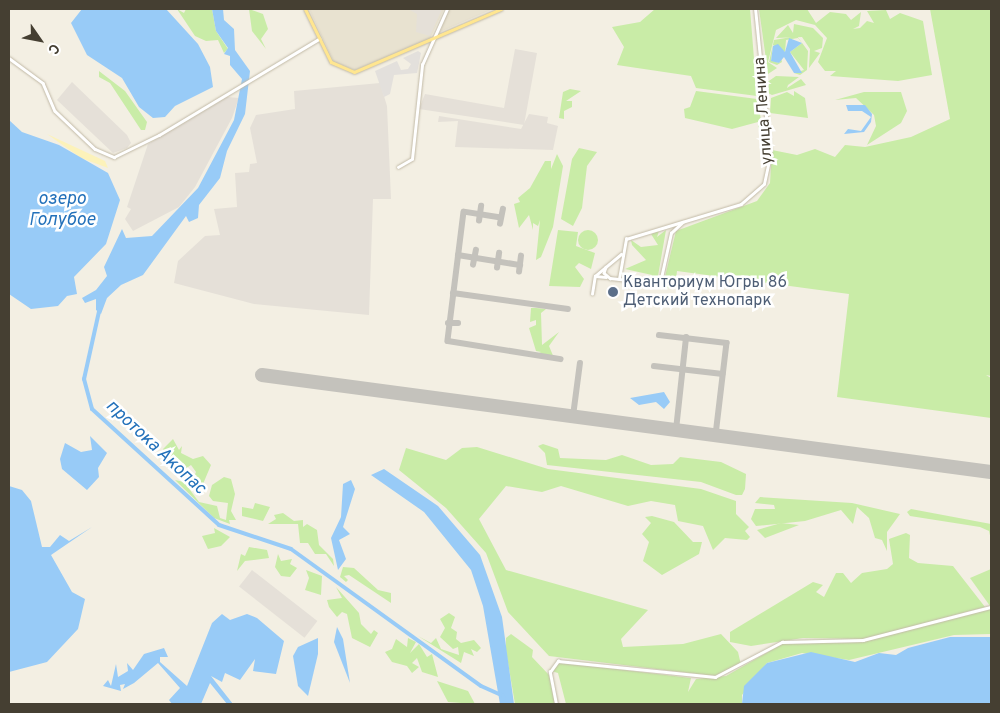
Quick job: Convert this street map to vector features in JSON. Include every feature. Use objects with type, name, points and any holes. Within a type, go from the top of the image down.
[{"type":"main road","points":[[306,9],[333,65],[354,72],[431,42],[501,9]]},
{"type":"street","points":[[398,167],[412,159],[419,79],[431,42],[447,9]]},
{"type":"street","name":"улица Ленина","points":[[622,253],[626,240],[747,202],[768,176],[770,156],[755,9]]},
{"type":"street","points":[[9,58],[43,83],[56,111],[102,154],[120,156],[160,135],[319,39]]},
{"type":"street","points":[[595,276],[619,279],[660,280],[672,230],[686,220]]},
{"type":"street","points":[[669,225],[672,230]]},
{"type":"street","points":[[619,279],[622,253]]},
{"type":"street","points":[[592,294],[595,276],[622,253]]},
{"type":"street","points":[[606,266],[607,277]]},
{"type":"street","points":[[556,704],[550,672],[558,661],[715,677],[782,642],[863,640],[991,607]]},
{"type":"shaded area","points":[[309,9],[444,9],[430,39],[355,70],[334,62]]},
{"type":"shaded area","points":[[408,9],[442,9],[430,36],[416,32],[417,14]]},
{"type":"shaded area","points":[[449,9],[493,9],[440,32]]},
{"type":"shaded area","points":[[515,49],[537,53],[524,125],[419,109],[425,94],[504,108]]},
{"type":"shaded area","points":[[418,51],[421,53],[417,73],[394,75],[390,94],[384,97],[375,71],[397,61],[401,70],[408,69],[411,64],[403,58]]},
{"type":"shaded area","points":[[72,82],[127,135],[131,143],[127,148],[113,153],[57,100]]},
{"type":"shaded area","points":[[380,83],[387,106],[391,199],[373,199],[369,315],[254,304],[174,283],[178,261],[205,236],[220,235],[214,209],[237,207],[235,173],[249,172],[250,164],[257,163],[250,128],[256,115],[295,109],[294,91]]},
{"type":"shaded area","points":[[227,97],[239,98],[232,118],[195,187],[179,207],[133,231],[125,219],[131,209],[127,207],[148,144]]},
{"type":"shaded area","points":[[529,114],[548,117],[547,123],[558,126],[553,150],[455,147],[458,121],[438,122],[439,116],[521,129]]},
{"type":"shaded area","points":[[252,570],[317,621],[304,638],[239,587]]},
{"type":"green space","points":[[177,9],[184,13],[186,9],[212,9],[216,31],[228,49],[224,53],[218,40],[206,41],[195,36]]},
{"type":"green space","points":[[249,9],[263,14],[268,29],[261,39],[266,49],[252,31]]},
{"type":"green space","points":[[655,9],[750,9],[757,96],[696,88],[691,76],[617,65],[624,47],[612,27],[640,22]]},
{"type":"green space","points":[[759,9],[807,9],[816,23],[830,12],[846,14],[851,20],[861,12],[859,26],[853,29],[860,28],[867,21],[874,23],[867,11],[886,10],[890,19],[900,13],[923,21],[932,75],[898,81],[830,76],[836,71],[825,71],[818,62],[827,38],[815,25],[796,20],[776,30],[768,62],[777,68],[768,74]]},
{"type":"green space","points":[[930,9],[991,9],[991,376],[986,375],[991,378],[991,418],[837,397],[849,294],[677,271],[675,287],[662,289],[676,231],[757,201],[770,183],[772,150],[797,155],[815,149],[835,157],[845,145],[865,147],[911,137],[950,119]]},
{"type":"green space","points":[[794,24],[813,28],[823,38],[822,48],[814,51],[820,53],[809,68],[810,49],[802,37],[776,38],[788,25],[793,33]]},
{"type":"green space","points":[[797,36],[808,51],[807,70],[800,75],[794,73],[804,70],[790,52],[802,43],[798,38],[786,40],[785,52],[773,45],[771,60],[779,63],[781,58],[782,62],[777,65],[769,62],[774,40]]},
{"type":"green space","points":[[99,71],[125,91],[147,122],[145,130],[141,130],[110,83],[99,77]]},
{"type":"green space","points":[[776,76],[799,77],[788,85],[787,88],[801,79],[806,85],[772,95],[766,92],[766,83]]},
{"type":"green space","points":[[570,89],[581,91],[566,101],[572,101],[572,107],[564,111],[564,119],[559,118],[563,92]]},
{"type":"green space","points":[[696,91],[757,99],[764,135],[763,167],[758,122],[732,129],[685,118],[684,109],[690,107]]},
{"type":"green space","points":[[794,91],[805,98],[808,118],[770,113],[771,98],[787,92],[794,96]]},
{"type":"green space","points":[[864,92],[901,92],[907,111],[901,123],[867,145],[876,126],[874,115],[856,98],[835,100]]},
{"type":"green space","points":[[579,148],[597,152],[587,166],[582,208],[573,226],[561,219],[572,159]]},
{"type":"green space","points":[[557,154],[563,166],[553,227],[541,257],[536,260],[540,220],[538,226],[533,223],[533,230],[529,215],[519,228],[514,204],[520,202],[518,198],[530,188],[545,161],[551,161],[551,169]]},
{"type":"green space","points":[[558,230],[578,232],[576,246],[595,253],[591,269],[579,263],[575,267],[584,279],[580,287],[549,286]]},
{"type":"green space","points":[[588,230],[595,233],[598,240],[595,247],[588,250],[581,247],[578,240],[581,233]]},
{"type":"green space","points":[[666,230],[658,276],[649,281],[652,275],[625,269],[646,260],[632,245],[631,240],[641,247],[658,245],[651,234],[659,231],[657,237]]},
{"type":"green space","points":[[531,308],[546,309],[541,313],[542,345],[559,332],[549,346],[554,358],[535,355],[541,352],[536,351],[529,328],[536,325],[536,320],[530,322]]},
{"type":"green space","points":[[173,439],[179,450],[182,446],[181,453],[193,459],[203,456],[211,465],[203,484],[192,481],[196,472],[191,465],[182,471],[166,454],[163,449]]},
{"type":"green space","points":[[543,444],[558,449],[560,458],[606,460],[622,455],[651,465],[673,464],[680,457],[721,462],[746,474],[745,489],[742,495],[736,495],[701,482],[547,465],[545,453],[538,446]]},
{"type":"green space","points":[[477,447],[548,469],[701,489],[736,501],[736,514],[749,527],[745,531],[750,537],[747,540],[725,538],[713,550],[703,526],[678,521],[675,505],[651,501],[628,506],[561,486],[542,492],[506,486],[479,519],[506,570],[648,610],[621,639],[623,647],[683,644],[721,634],[738,652],[741,665],[714,676],[549,656],[508,612],[486,553],[446,508],[399,470],[406,448],[446,460],[462,448]]},
{"type":"green space","points":[[224,477],[231,479],[235,494],[231,511],[236,520],[229,520],[230,524],[214,518],[175,480],[184,482],[199,502],[217,506],[220,518],[226,520],[228,503],[213,501],[209,496],[212,485]]},
{"type":"green space","points":[[760,497],[852,503],[900,514],[887,532],[887,551],[882,540],[875,538],[869,518],[857,507],[853,524],[841,510],[805,521],[756,526],[751,519],[755,509],[775,509],[774,505],[755,503]]},
{"type":"green space","points":[[255,503],[270,507],[263,521],[242,516],[242,507],[253,509]]},
{"type":"green space","points":[[911,509],[991,524],[991,540],[989,531],[980,527],[910,516],[907,512]]},
{"type":"green space","points":[[283,513],[294,521],[303,520],[303,527],[307,524],[317,530],[319,545],[333,559],[334,566],[326,554],[315,554],[308,543],[300,543],[298,524],[268,524],[276,519],[274,515]]},
{"type":"green space","points":[[652,516],[674,522],[693,542],[702,542],[699,554],[662,575],[643,561],[649,542],[642,534],[651,523],[645,517]]},
{"type":"green space","points":[[781,523],[799,525],[765,538],[757,530]]},
{"type":"green space","points":[[214,528],[230,537],[221,546],[208,549],[202,536],[215,533]]},
{"type":"green space","points":[[906,533],[910,535],[909,558],[918,563],[953,566],[985,607],[866,639],[803,638],[751,646],[730,642],[730,632],[813,582],[823,585],[816,592],[824,597],[836,573],[843,573],[851,583],[862,573],[887,569],[893,564],[889,539]]},
{"type":"green space","points":[[249,547],[267,550],[269,558],[245,561],[237,571],[241,554],[245,556]]},
{"type":"green space","points":[[278,554],[281,561],[292,559],[290,564],[297,568],[290,577],[281,576],[275,567]]},
{"type":"green space","points":[[343,567],[354,568],[378,590],[391,593],[391,603],[349,575],[344,576],[348,580],[346,582],[340,577]]},
{"type":"green space","points":[[991,569],[991,605],[990,606],[970,578]]},
{"type":"green space","points":[[306,570],[322,576],[321,595],[305,590],[309,578]]},
{"type":"green space","points":[[336,587],[359,613],[361,624],[371,634],[374,630],[378,633],[370,647],[352,638],[347,614],[342,612],[337,617],[329,607],[327,600],[342,598]]},
{"type":"green space","points":[[991,608],[991,634],[954,635],[849,660],[802,653],[767,663],[742,695],[742,704],[566,704],[558,673],[551,671],[558,662],[691,678],[688,692],[696,679],[726,676],[782,644],[863,642]]},
{"type":"green space","points":[[449,613],[455,617],[451,628],[457,632],[456,639],[461,643],[474,640],[481,648],[477,652],[471,649],[474,656],[464,652],[461,663],[418,636],[431,643],[436,638],[441,649],[459,655],[458,647],[453,649],[440,637],[445,628],[440,619]]},
{"type":"green space","points":[[511,634],[533,650],[532,657],[549,675],[555,704],[515,704],[506,651],[506,638]]},
{"type":"green space","points":[[408,638],[416,642],[410,653],[419,644],[427,657],[432,654],[438,677],[422,672],[417,658],[412,663],[419,667],[412,673],[407,666],[392,662],[385,652],[392,649],[396,639],[407,647]]},
{"type":"green space","points":[[437,681],[468,691],[475,704],[448,702]]},
{"type":"sand","points":[[47,134],[105,161],[108,168],[81,158]]},
{"type":"water","points":[[82,9],[166,9],[198,44],[210,67],[213,87],[175,106],[165,117],[153,118],[139,107],[122,78],[87,55],[71,23]]},
{"type":"water","points":[[212,9],[223,9],[224,20],[234,29],[235,50],[250,71],[245,114],[227,151],[220,178],[199,205],[198,218],[189,222],[186,216],[143,275],[121,285],[107,298],[101,314],[96,310],[96,299],[85,303],[82,298],[96,290],[107,276],[104,267],[122,229],[126,238],[152,236],[198,188],[234,120],[242,79],[230,65],[230,56],[224,54],[228,48],[216,31]]},
{"type":"water","points":[[789,38],[802,43],[790,52],[802,73],[794,73],[784,57],[779,63],[771,61],[773,46],[778,44],[785,52]]},
{"type":"water","points":[[846,105],[865,105],[872,114],[871,122],[864,132],[844,134],[848,129],[861,131],[871,117],[862,111],[848,111]]},
{"type":"water","name":"озеро Голубое","points":[[9,120],[22,132],[59,145],[108,173],[120,200],[106,244],[74,277],[77,294],[67,296],[58,306],[31,309],[9,294]]},
{"type":"water","points":[[664,392],[670,402],[664,409],[656,402],[639,405],[630,398]]},
{"type":"water","points":[[90,436],[107,453],[98,468],[99,477],[87,490],[62,469],[60,459],[65,443],[81,452],[92,450]]},
{"type":"water","points":[[384,469],[438,506],[480,555],[502,617],[514,704],[500,704],[483,606],[471,570],[424,512],[371,475]]},
{"type":"water","points":[[351,480],[355,489],[343,527],[350,534],[339,540],[346,559],[338,570],[331,538],[341,517],[343,484]]},
{"type":"water","points":[[9,486],[22,490],[31,501],[42,547],[50,547],[60,535],[69,541],[92,527],[51,555],[72,592],[85,599],[78,629],[47,662],[9,672]]},
{"type":"water","points":[[222,614],[230,620],[247,614],[257,618],[284,641],[276,674],[253,671],[255,659],[240,680],[225,673],[222,682],[211,676],[233,704],[227,704],[210,683],[201,704],[172,704],[169,700],[180,688],[158,663],[134,683],[123,689],[125,684],[120,685],[121,691],[103,686],[108,680],[111,686],[116,664],[118,677],[128,671],[127,663],[133,670],[144,654],[164,648],[168,657],[160,657],[160,662],[187,686],[212,623]]},
{"type":"water","points":[[337,627],[343,639],[350,683],[334,642]]},
{"type":"water","points":[[950,637],[991,637],[991,704],[742,704],[744,686],[767,663],[811,652],[855,662],[879,653],[896,655],[908,648]]},
{"type":"water","points":[[318,638],[318,654],[308,696],[298,686],[293,656],[298,647]]},
{"type":"waterway","name":"протока Акопас","points":[[100,307],[84,379],[92,409],[219,525],[291,549],[481,686],[503,696],[505,704]]},
{"type":"taxiway","points":[[479,221],[481,206]]},
{"type":"taxiway","points":[[500,224],[503,209]]},
{"type":"taxiway","points":[[501,218],[464,212],[448,341],[561,359]]},
{"type":"taxiway","points":[[473,265],[476,250]]},
{"type":"taxiway","points":[[497,268],[499,253]]},
{"type":"taxiway","points":[[458,255],[520,265]]},
{"type":"taxiway","points":[[519,272],[521,256]]},
{"type":"taxiway","points":[[453,293],[568,309]]},
{"type":"taxiway","points":[[448,323],[458,323]]},
{"type":"taxiway","points":[[659,335],[727,343],[716,435]]},
{"type":"taxiway","points":[[676,430],[686,338]]},
{"type":"taxiway","points":[[573,416],[580,363]]},
{"type":"taxiway","points":[[654,366],[723,374]]},
{"type":"runway","points":[[262,375],[991,472]]},
{"type":"place","name":"Кванториум Югры 86 Детский технопарк","points":[[613,292]]}]
